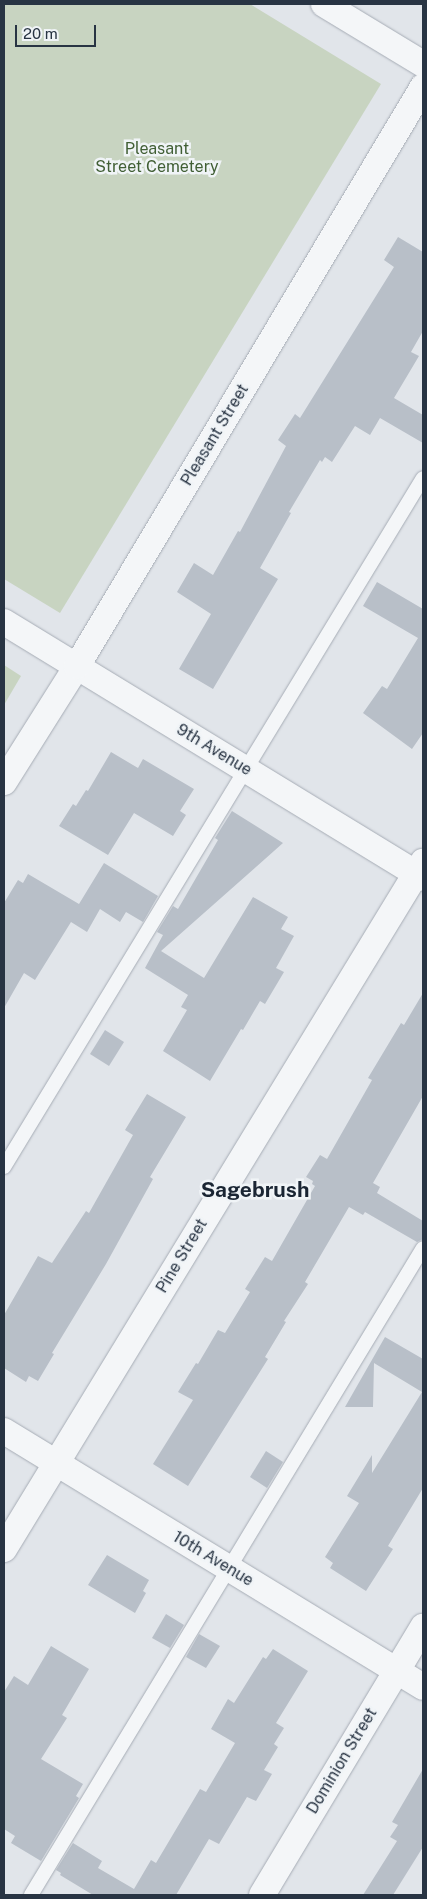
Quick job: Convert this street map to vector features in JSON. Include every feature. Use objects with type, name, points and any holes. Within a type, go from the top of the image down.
[{"type":"street","points":[[324,4],[423,64]]},
{"type":"street","name":"Pleasant Street","points":[[4,782],[76,666],[423,88]]},
{"type":"street","name":"9th Avenue","points":[[4,622],[246,769],[421,871]]},
{"type":"street","name":"Pine Street","points":[[4,1549],[421,871]]},
{"type":"street","name":"10th Avenue","points":[[4,1431],[423,1687]]},
{"type":"street","name":"Dominion Street","points":[[262,1895],[423,1627]]},
{"type":"lane","points":[[4,1167],[423,478]]},
{"type":"lane","points":[[31,1895],[230,1570],[423,1248]]},
{"type":"green space","name":"Pleasant Street Cemetery","points":[[4,4],[250,4],[381,84],[60,613],[4,579]]},
{"type":"green space","points":[[4,665],[21,676],[4,705]]},
{"type":"building","points":[[398,237],[423,252],[423,331],[411,352],[419,356],[394,398],[423,415],[423,443],[380,418],[370,435],[355,426],[332,462],[325,457],[322,462],[320,460],[289,512],[291,513],[260,568],[278,579],[213,689],[179,669],[211,614],[177,592],[194,563],[213,575],[238,531],[240,532],[286,446],[278,440],[295,414],[300,418],[394,267],[384,260]]},
{"type":"building","points":[[377,582],[423,609],[423,733],[412,749],[363,713],[382,686],[387,689],[418,638],[363,606]]},
{"type":"building","points":[[111,752],[138,768],[143,759],[194,789],[180,811],[186,815],[173,836],[134,813],[108,855],[59,826],[73,804],[76,806],[86,790],[88,791]]},
{"type":"building","points":[[232,811],[283,843],[161,951],[204,978],[253,897],[288,917],[281,929],[294,936],[276,968],[284,972],[265,1004],[260,1001],[210,1081],[163,1051],[187,1010],[181,1007],[188,995],[145,968],[163,935],[157,932],[173,906],[178,909],[218,840],[215,838]]},
{"type":"building","points":[[104,863],[158,896],[143,922],[126,912],[120,922],[100,909],[87,932],[71,922],[35,980],[24,973],[4,1008],[4,903],[18,880],[23,883],[28,874],[79,904]]},
{"type":"building","points":[[423,993],[423,1096],[373,1183],[380,1187],[377,1193],[423,1221],[423,1239],[417,1242],[365,1212],[363,1215],[349,1207],[305,1282],[308,1284],[284,1321],[286,1322],[265,1357],[268,1359],[188,1486],[153,1464],[193,1400],[178,1392],[196,1363],[198,1364],[218,1330],[225,1333],[250,1292],[245,1289],[265,1257],[272,1261],[315,1186],[312,1184],[313,1181],[306,1177],[320,1155],[327,1159],[372,1080],[368,1078],[401,1023],[404,1025]]},
{"type":"building","points":[[105,1030],[124,1042],[109,1066],[90,1054]]},
{"type":"building","points":[[147,1094],[186,1117],[150,1177],[153,1179],[106,1264],[52,1353],[54,1354],[38,1381],[29,1376],[26,1382],[4,1368],[4,1315],[38,1256],[52,1263],[86,1211],[89,1213],[133,1135],[125,1130]]},
{"type":"building","points":[[385,1337],[423,1359],[423,1488],[388,1546],[393,1549],[366,1591],[330,1568],[333,1563],[325,1557],[359,1503],[347,1496],[372,1455],[372,1473],[422,1392],[374,1363],[373,1407],[345,1407]]},
{"type":"building","points":[[266,1451],[283,1462],[267,1488],[250,1477]]},
{"type":"building","points":[[107,1555],[149,1580],[143,1591],[146,1593],[135,1613],[88,1585]]},
{"type":"building","points":[[166,1614],[184,1625],[170,1648],[152,1638]]},
{"type":"building","points":[[199,1634],[220,1646],[206,1668],[186,1657]]},
{"type":"building","points":[[51,1646],[89,1669],[62,1715],[67,1718],[41,1759],[83,1784],[76,1796],[79,1798],[41,1861],[11,1843],[15,1836],[4,1829],[4,1692],[14,1676],[28,1685]]},
{"type":"building","points":[[273,1649],[308,1671],[276,1723],[284,1728],[274,1744],[278,1747],[264,1770],[272,1774],[256,1801],[247,1797],[219,1844],[209,1839],[176,1895],[93,1895],[60,1875],[61,1873],[56,1870],[73,1843],[102,1861],[98,1868],[134,1889],[151,1860],[156,1863],[200,1789],[206,1792],[235,1743],[211,1729],[228,1699],[234,1703],[263,1657],[266,1659]]},
{"type":"building","points":[[423,1769],[423,1847],[393,1895],[363,1895],[397,1841],[390,1837],[398,1825],[392,1822]]},
{"type":"district","name":"Sagebrush","points":[[255,1190]]}]
